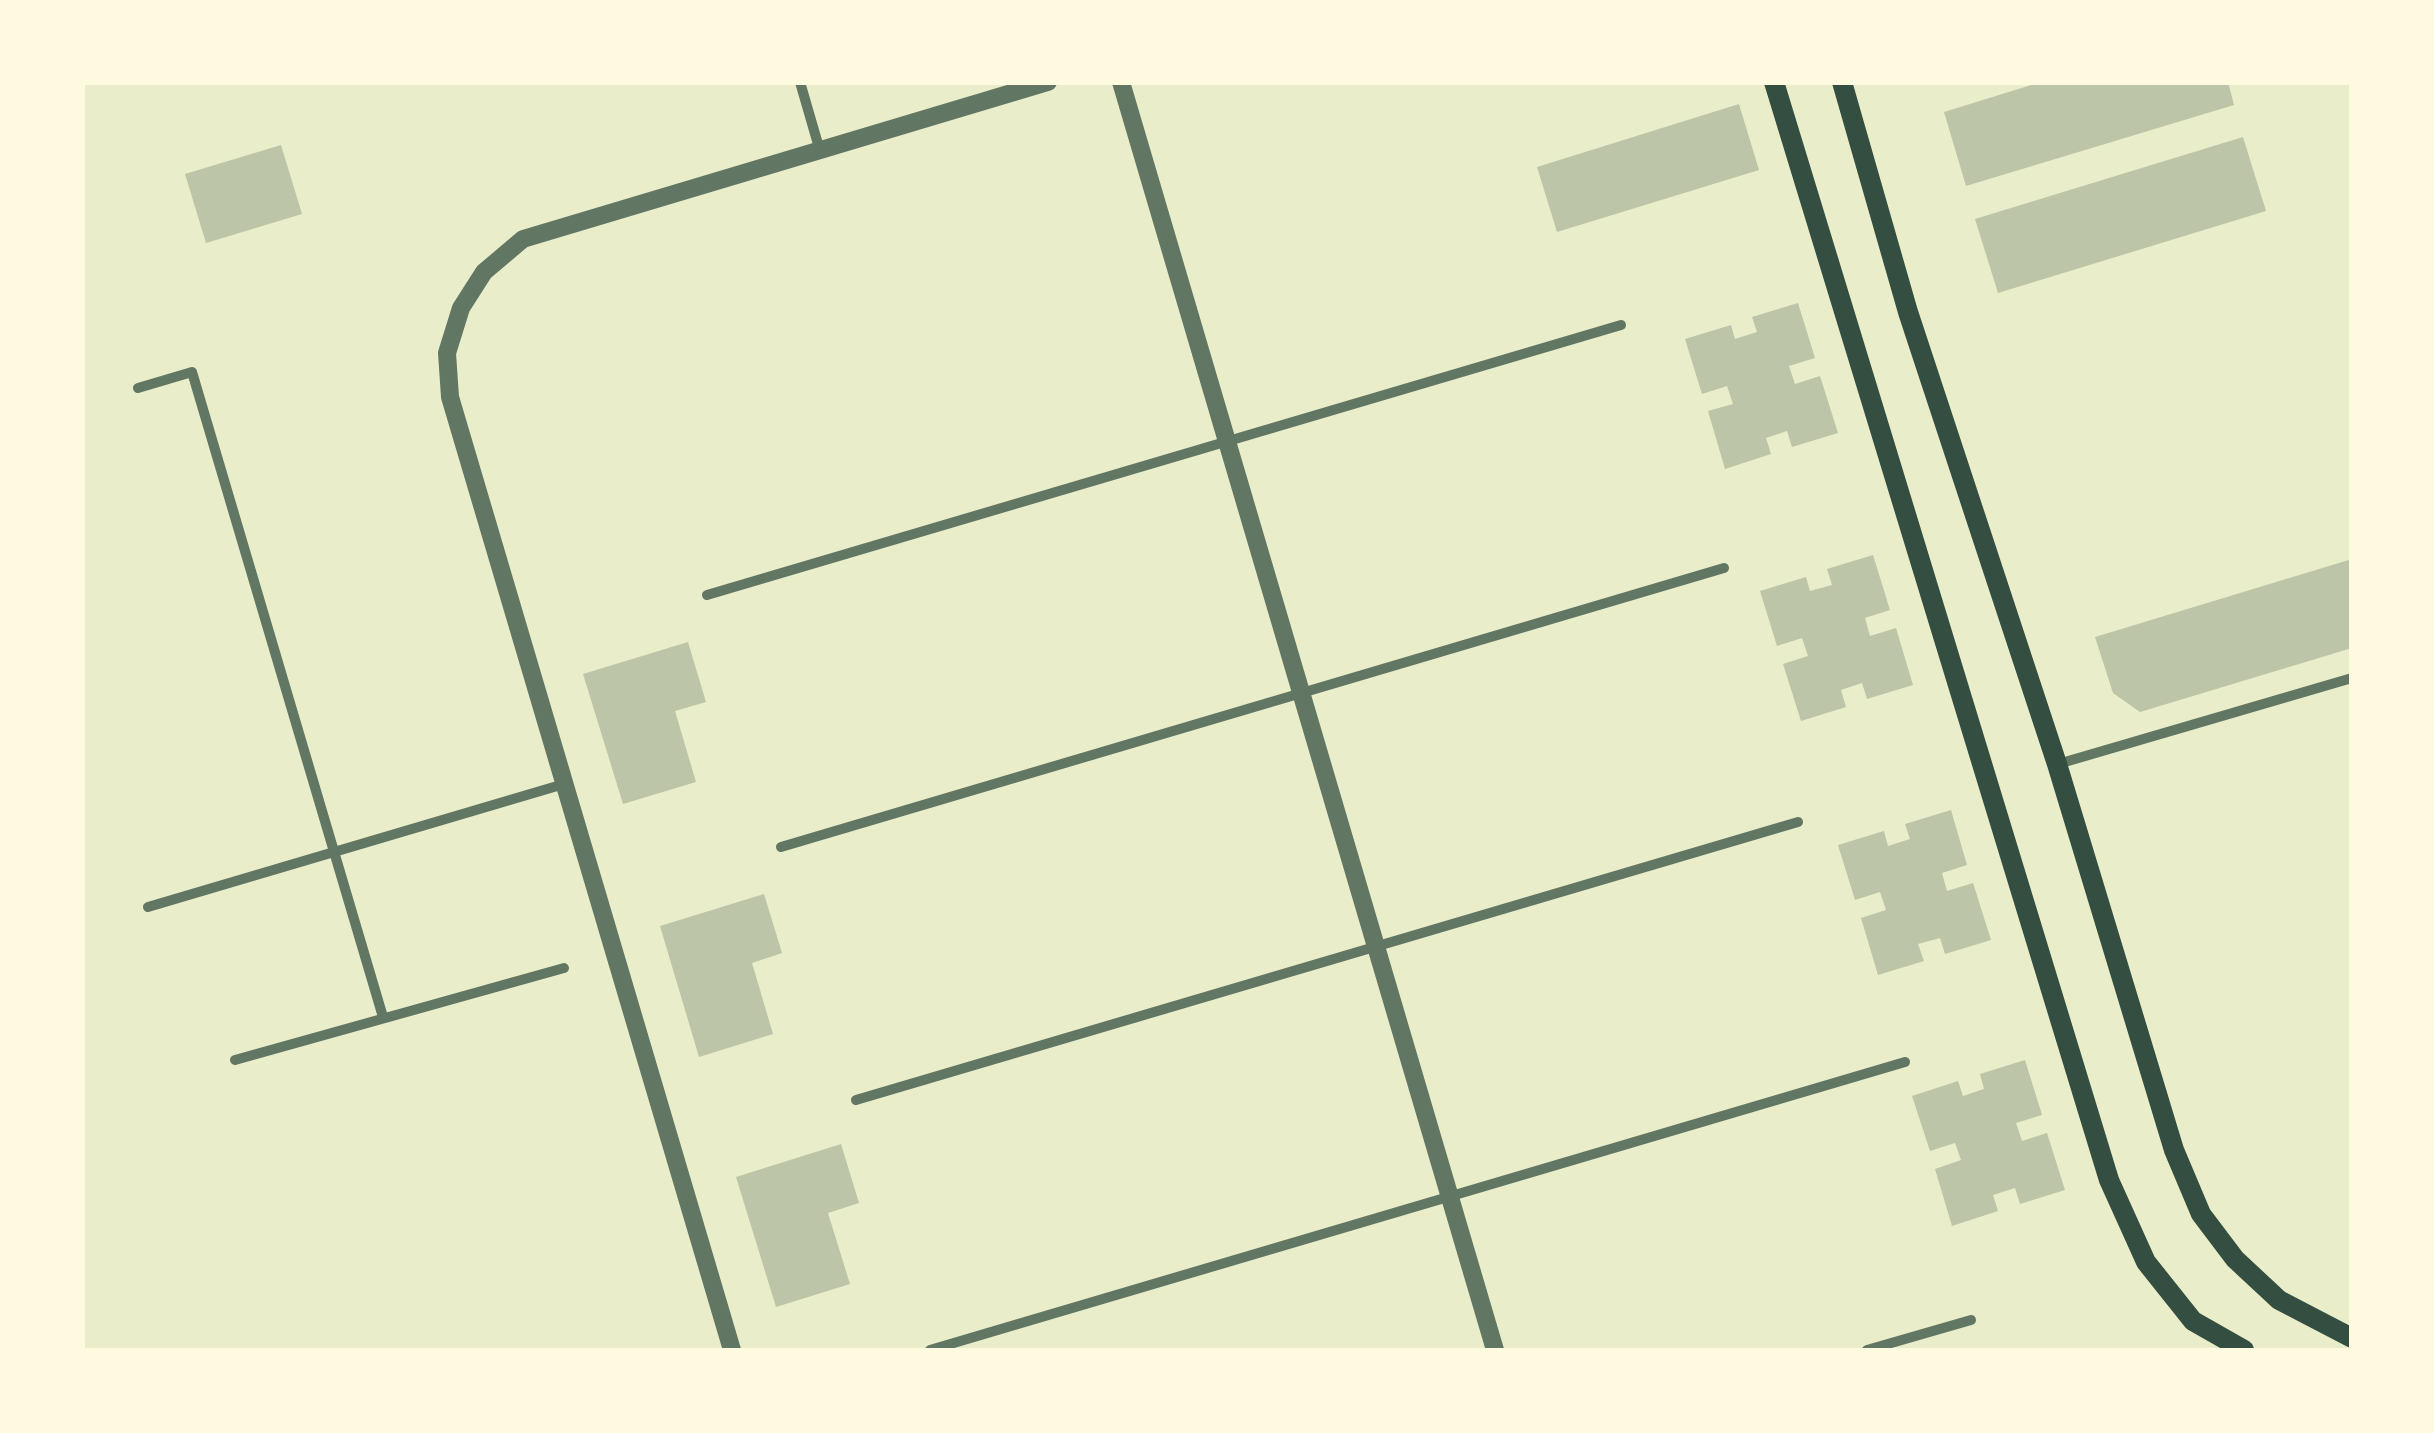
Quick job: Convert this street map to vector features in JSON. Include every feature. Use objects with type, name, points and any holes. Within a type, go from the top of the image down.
[{"type":"main road","points":[[1774,82],[2109,1180],[2146,1262],[2193,1321],[2244,1350]]},
{"type":"main road","points":[[1842,82],[1908,312],[2056,764],[2174,1150],[2202,1214],[2235,1259],[2278,1300],[2352,1338]]},
{"type":"street","points":[[800,82],[820,151]]},
{"type":"street","points":[[732,1350],[450,397],[447,353],[461,308],[484,272],[524,239],[1048,82]]},
{"type":"street","points":[[1121,82],[1496,1350]]},
{"type":"street","points":[[707,595],[1620,325]]},
{"type":"street","points":[[138,388],[192,372],[382,1018]]},
{"type":"street","points":[[781,847],[1724,568]]},
{"type":"street","points":[[2056,764],[2352,678]]},
{"type":"street","points":[[148,907],[564,784]]},
{"type":"street","points":[[856,1100],[1798,822]]},
{"type":"street","points":[[235,1060],[564,968]]},
{"type":"street","points":[[930,1350],[1905,1062]]},
{"type":"street","points":[[1867,1350],[1971,1320]]},
{"type":"building","points":[[2041,82],[2228,82],[2234,105],[1966,186],[1944,112]]},
{"type":"building","points":[[1739,104],[1759,170],[1557,232],[1537,167]]},
{"type":"building","points":[[2243,137],[2266,211],[1998,293],[1975,219]]},
{"type":"building","points":[[281,145],[302,214],[206,243],[185,174]]},
{"type":"building","points":[[1798,303],[1815,358],[1789,366],[1795,384],[1820,376],[1838,433],[1792,447],[1787,431],[1766,438],[1771,454],[1725,469],[1708,411],[1733,404],[1727,386],[1702,394],[1685,339],[1731,325],[1735,339],[1757,332],[1752,317]]},
{"type":"building","points":[[1873,555],[1890,610],[1865,618],[1870,636],[1896,628],[1913,685],[1867,699],[1862,683],[1841,690],[1846,707],[1801,721],[1783,664],[1808,656],[1802,638],[1777,646],[1760,591],[1806,577],[1810,591],[1832,585],[1827,569]]},
{"type":"building","points":[[2352,559],[2352,648],[2140,712],[2113,693],[2095,637]]},
{"type":"building","points":[[688,642],[706,702],[675,711],[696,782],[623,804],[583,674]]},
{"type":"building","points":[[1951,810],[1967,865],[1942,873],[1947,891],[1973,883],[1991,940],[1945,954],[1940,938],[1918,944],[1924,961],[1878,975],[1861,918],[1886,910],[1880,892],[1855,900],[1838,845],[1884,831],[1888,846],[1910,839],[1905,824]]},
{"type":"building","points":[[764,894],[782,953],[752,963],[773,1034],[699,1057],[660,926]]},
{"type":"building","points":[[2025,1060],[2042,1115],[2016,1123],[2022,1141],[2047,1133],[2065,1190],[2020,1204],[2015,1188],[1993,1195],[1998,1211],[1952,1226],[1935,1169],[1961,1160],[1955,1143],[1930,1151],[1912,1096],[1958,1081],[1963,1096],[1984,1089],[1980,1074]]},
{"type":"building","points":[[841,1144],[859,1203],[828,1213],[850,1284],[776,1307],[736,1177]]}]
